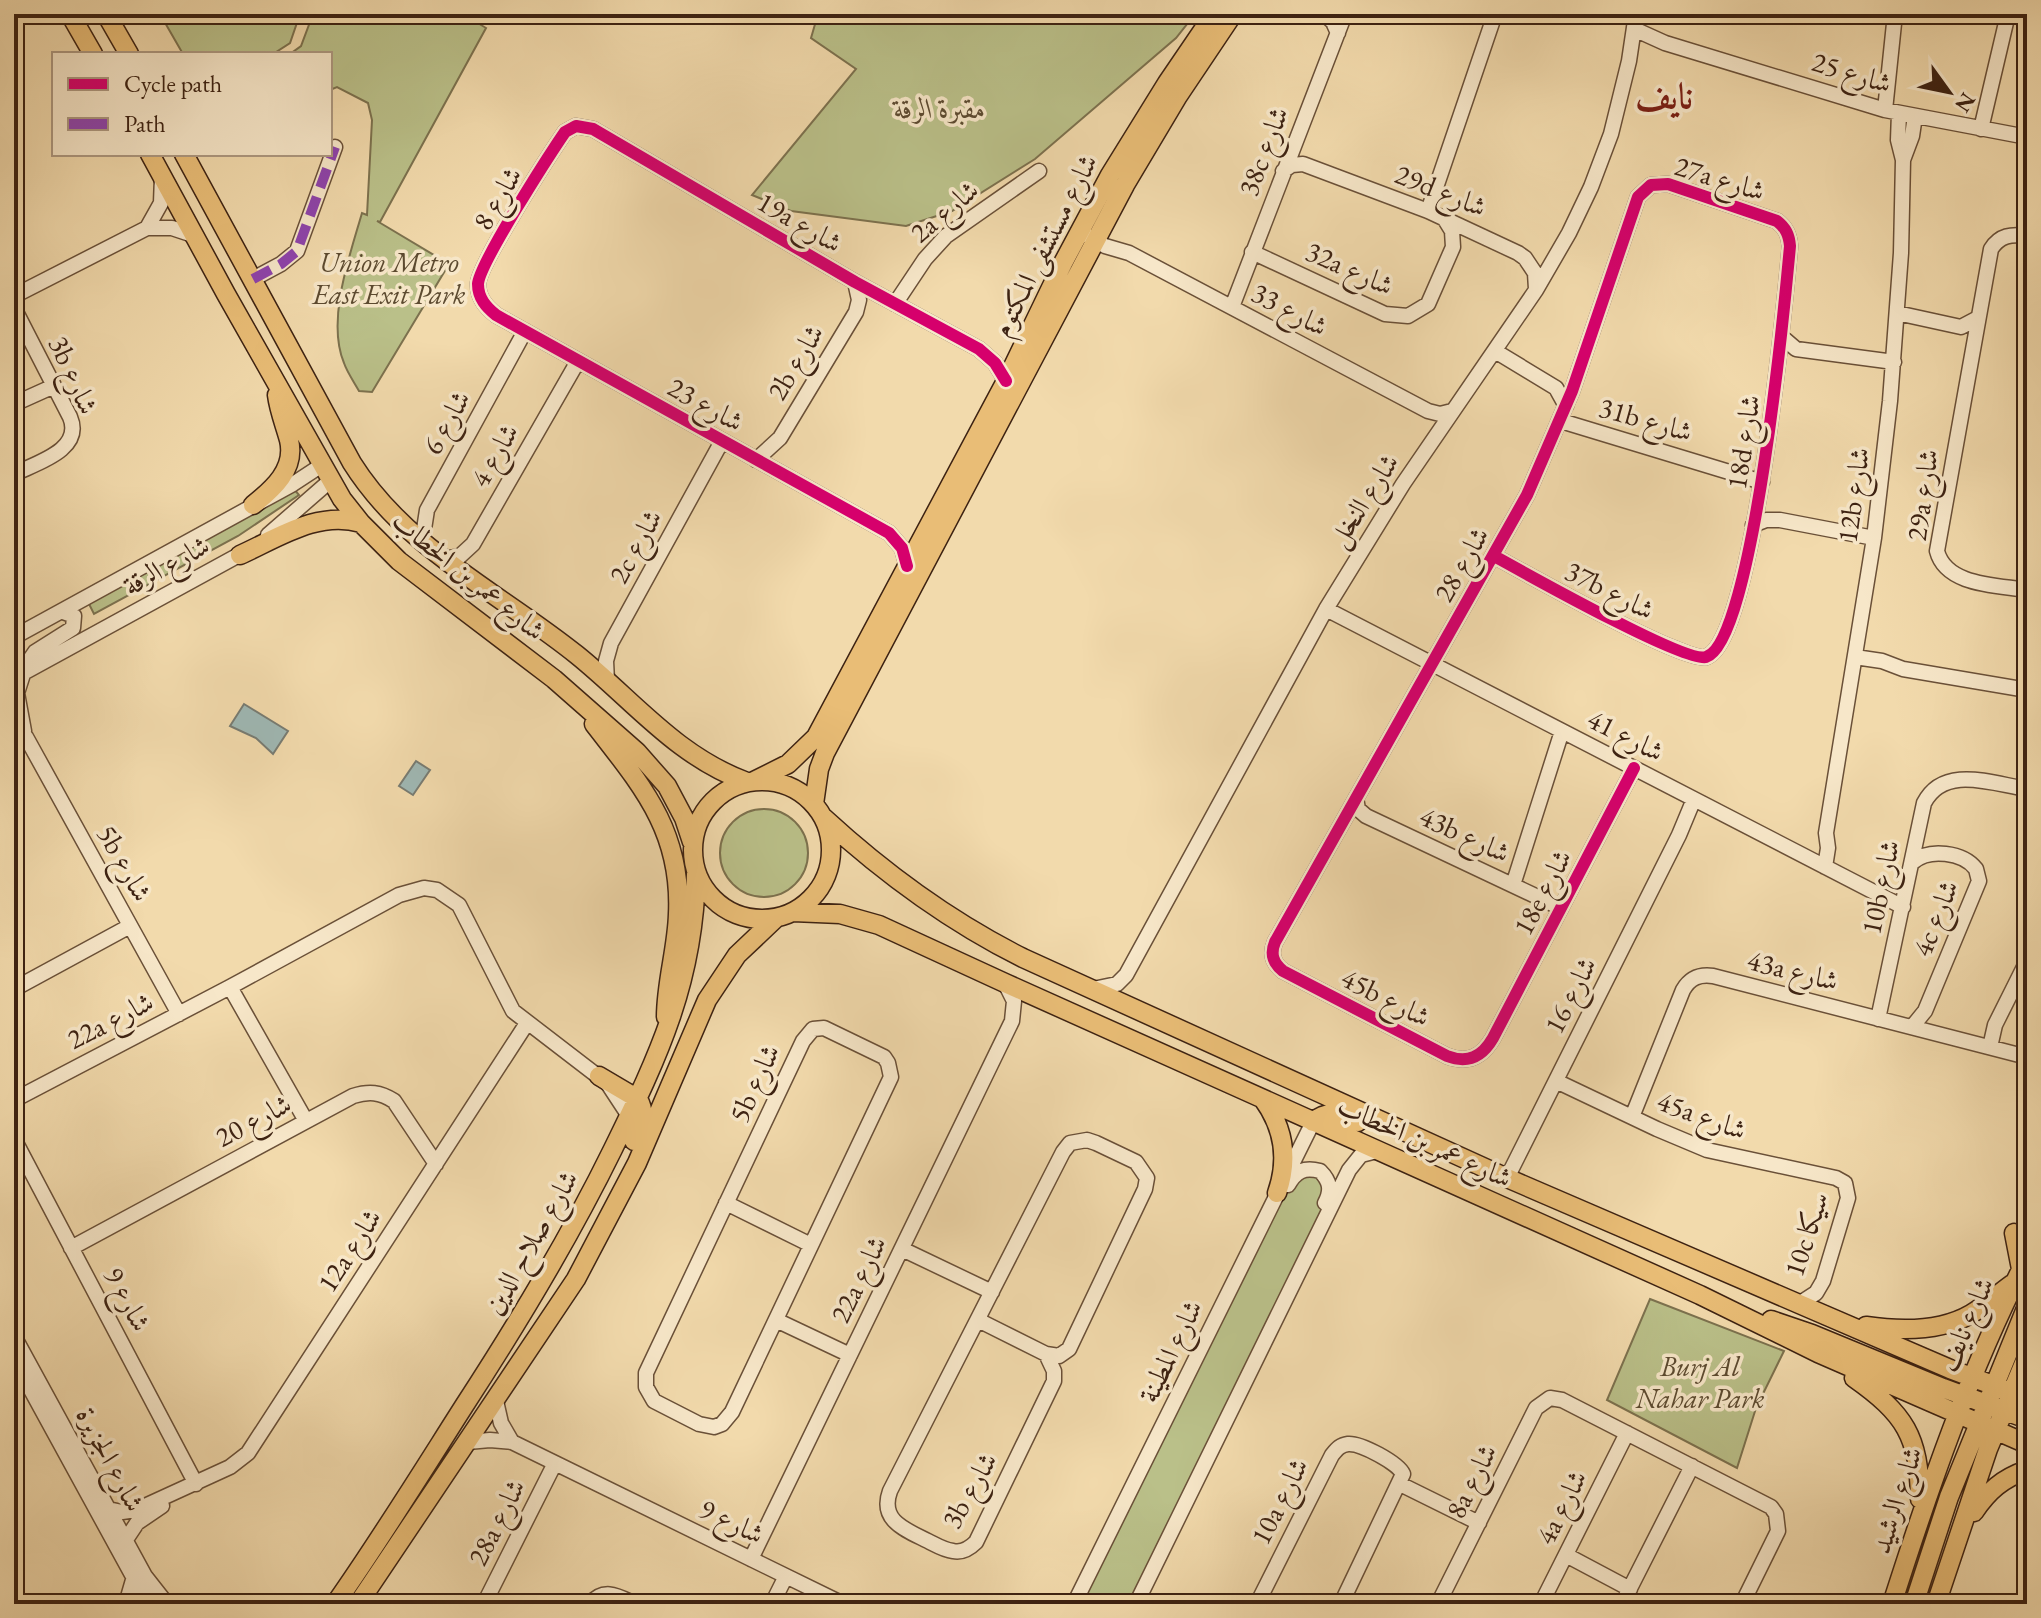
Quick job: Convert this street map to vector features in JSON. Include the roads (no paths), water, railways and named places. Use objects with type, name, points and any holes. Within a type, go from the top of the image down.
[{"type":"main road","points":[[57,14],[74,21],[92,52]]},
{"type":"main road","points":[[106,14],[128,52]]},
{"type":"main road","points":[[118,14],[128,52]]},
{"type":"main road","name":"شارع مستشفى المكتوم","points":[[819,811],[817,778],[825,753],[980,463],[1092,233],[1137,128],[1214,14]]},
{"type":"main road","name":"شارع مستشفى المكتوم","points":[[750,781],[788,764],[816,737],[1006,381],[1092,233],[1233,14]]},
{"type":"main road","name":"شارع عمر بن الخطاب","points":[[151,156],[326,472],[361,523],[426,584],[524,655],[621,736],[653,768],[678,806],[692,842]]},
{"type":"main road","name":"شارع عمر بن الخطاب","points":[[185,156],[352,463],[378,500],[443,559],[554,638],[607,681],[678,746],[717,770],[750,781]]},
{"type":"main road","points":[[253,505],[280,481],[290,458],[289,440],[278,405],[277,381]]},
{"type":"main road","points":[[326,472],[342,445]]},
{"type":"main road","points":[[326,472],[352,463]]},
{"type":"main road","points":[[240,555],[323,519],[361,523]]},
{"type":"main road","points":[[570,693],[643,787],[669,841],[677,878],[678,916],[667,989],[666,1036]]},
{"type":"main road","points":[[750,781],[792,787],[819,811],[831,839],[831,861],[824,882],[811,900],[793,912],[775,919],[741,917],[726,910],[703,888],[696,874],[692,842],[705,810],[716,797],[750,781]]},
{"type":"main road","name":"شارع عمر بن الخطاب","points":[[819,811],[885,872],[937,910],[994,943],[1507,1178],[1971,1378],[2011,1392]]},
{"type":"main road","name":"شارع صلاح الدين","points":[[335,1604],[518,1323],[581,1212],[638,1099],[676,1007],[690,949],[696,874]]},
{"type":"main road","name":"شارع عمر بن الخطاب","points":[[793,912],[840,914],[879,925],[1741,1315],[1818,1353],[2027,1444]]},
{"type":"main road","name":"شارع صلاح الدين","points":[[358,1604],[561,1303],[608,1222],[712,991],[737,955],[775,919]]},
{"type":"main road","points":[[599,1076],[638,1099],[643,1111],[643,1119],[608,1200],[608,1222]]},
{"type":"main road","points":[[1263,1099],[1276,1120],[1284,1147],[1285,1163],[1277,1193]]},
{"type":"main road","points":[[1313,1122],[1318,1116],[1333,1113],[1400,1139],[1421,1139]]},
{"type":"main road","points":[[1840,1322],[1905,1329],[1947,1323],[1971,1314],[2021,1270],[2014,1233]]},
{"type":"main road","name":"شارع نايف","points":[[1956,1415],[2021,1270]]},
{"type":"main road","points":[[2011,1392],[2027,1306]]},
{"type":"main road","points":[[1741,1315],[1795,1327],[2027,1419]]},
{"type":"main road","points":[[1818,1353],[1883,1400],[1903,1421],[1918,1466],[1918,1522]]},
{"type":"main road","points":[[1914,1604],[1949,1497],[1995,1408],[2011,1392],[2027,1356]]},
{"type":"main road","name":"شارع الرشيد","points":[[1892,1604],[1956,1415]]},
{"type":"main road","points":[[1936,1604],[1962,1532],[1987,1427]]},
{"type":"main road","points":[[1962,1532],[1987,1493],[1998,1483],[2027,1470]]},
{"type":"street","points":[[1325,14],[1333,14]]},
{"type":"street","points":[[1325,14],[1338,33]]},
{"type":"street","name":"38c شارع","points":[[1232,307],[1345,14]]},
{"type":"street","points":[[1428,211],[1495,14]]},
{"type":"street","points":[[1892,111],[1895,14]]},
{"type":"street","points":[[1981,129],[2008,14]]},
{"type":"street","name":"شارع 25","points":[[1634,28],[1665,43],[1892,111],[2027,137]]},
{"type":"street","name":"شارع النخل","points":[[1093,989],[1117,984],[1133,965],[1326,609],[1394,497],[1536,290],[1569,233],[1602,161],[1617,114],[1634,28]]},
{"type":"street","name":"12b شارع","points":[[1825,867],[1828,848],[1826,833],[1874,538],[1894,362],[1903,160],[1892,111]]},
{"type":"street","name":"12b شارع","points":[[1903,160],[1915,116]]},
{"type":"street","name":"19a شارع","points":[[562,136],[576,126],[593,129],[855,282],[979,349],[995,363],[1006,381]]},
{"type":"street","name":"شارع 8","points":[[478,287],[486,262],[562,136]]},
{"type":"street","points":[[1283,171],[1292,165],[1303,164],[1293,145]]},
{"type":"street","points":[[332,155],[335,147]]},
{"type":"street","points":[[253,279],[297,251],[332,156]]},
{"type":"street","name":"29d شارع","points":[[1303,164],[1443,217],[1497,242],[1525,258],[1535,273],[1536,290]]},
{"type":"street","name":"2a شارع","points":[[895,304],[919,268],[955,229],[1039,171]]},
{"type":"street","points":[[147,228],[161,203],[162,174]]},
{"type":"street","name":"27a شارع","points":[[1643,190],[1651,185],[1668,184],[1783,225]]},
{"type":"street","name":"شارع 28","points":[[1275,942],[1527,495],[1561,421],[1631,215],[1643,190]]},
{"type":"street","name":"32a شارع","points":[[1252,252],[1385,314],[1408,316],[1420,312],[1428,304],[1453,247],[1452,231],[1443,217]]},
{"type":"street","name":"18d شارع","points":[[1708,657],[1719,647],[1726,629],[1762,482],[1782,337],[1790,246],[1783,225]]},
{"type":"street","points":[[14,296],[147,228],[172,228],[196,236]]},
{"type":"street","name":"شارع 33","points":[[1092,233],[1428,411],[1440,414],[1452,411]]},
{"type":"street","name":"29a شارع","points":[[2027,236],[2003,237],[1991,249],[1937,551],[1945,570],[1954,576],[2027,590]]},
{"type":"street","name":"2b شارع","points":[[756,460],[780,438],[856,312],[859,300],[855,282]]},
{"type":"street","name":"شارع 23","points":[[478,287],[487,308],[525,331],[889,533]]},
{"type":"street","name":"3b شارع","points":[[14,308],[74,431],[68,445],[14,474]]},
{"type":"street","points":[[1897,317],[1914,316],[1920,320],[1961,327],[1978,318]]},
{"type":"street","points":[[1961,327],[1973,342]]},
{"type":"street","name":"شارع 6","points":[[422,542],[427,510],[525,331]]},
{"type":"street","points":[[1782,337],[1790,346],[1802,351],[1894,362]]},
{"type":"street","points":[[1495,351],[1550,383],[1561,393],[1566,406]]},
{"type":"street","name":"شارع 4","points":[[443,559],[460,556],[473,544],[578,361]]},
{"type":"street","points":[[1550,383],[1565,382],[1578,375]]},
{"type":"street","points":[[14,404],[54,386]]},
{"type":"street","points":[[1428,411],[1438,433]]},
{"type":"street","name":"31b شارع","points":[[1561,421],[1762,482]]},
{"type":"street","name":"2c شارع","points":[[607,681],[606,661],[611,643],[722,441]]},
{"type":"street","name":"شارع الرقة","points":[[14,637],[253,505],[293,484],[326,472]]},
{"type":"street","name":"شارع الرقة","points":[[19,675],[240,555],[281,526],[326,472]]},
{"type":"street","points":[[1753,525],[1773,519],[1874,538]]},
{"type":"street","points":[[889,533],[908,536],[928,530]]},
{"type":"street","points":[[889,533],[902,548],[907,566]]},
{"type":"street","name":"37b شارع","points":[[1494,556],[1621,625],[1692,656],[1708,657]]},
{"type":"street","name":"شارع 41","points":[[1326,609],[1903,907]]},
{"type":"street","points":[[19,675],[35,652],[73,628],[74,616],[63,612]]},
{"type":"street","points":[[1854,661],[1887,663],[1903,669],[2027,690]]},
{"type":"street","name":"5b شارع","points":[[19,675],[17,704],[26,737]]},
{"type":"street","name":"5b شارع","points":[[14,722],[26,737],[179,1014]]},
{"type":"street","points":[[1513,885],[1562,731]]},
{"type":"street","name":"18e شارع","points":[[1493,1038],[1634,768]]},
{"type":"street","name":"10b شارع","points":[[1878,1019],[1924,803],[1936,787],[1953,779],[2027,789]]},
{"type":"street","name":"43b شارع","points":[[1356,798],[1358,809],[1366,816],[1561,908]]},
{"type":"street","name":"شارع 16","points":[[1507,1178],[1679,835],[1695,820],[1699,802]]},
{"type":"street","name":"12b شارع","points":[[1808,858],[1826,833]]},
{"type":"street","name":"4c شارع","points":[[1918,837],[1932,853]]},
{"type":"street","name":"4c شارع","points":[[1912,1027],[1925,1011],[1979,881],[1976,869],[1967,860],[1932,853],[1920,856],[1913,862]]},
{"type":"street","name":"22a شارع","points":[[14,1100],[399,895],[424,888],[437,890],[459,905],[513,1011],[527,1023]]},
{"type":"street","points":[[14,989],[130,926]]},
{"type":"street","name":"45b شارع","points":[[1275,942],[1272,955],[1283,971],[1447,1056],[1457,1060],[1479,1056],[1493,1038]]},
{"type":"street","points":[[1990,1047],[2000,1015],[2027,961]]},
{"type":"street","name":"43a شارع","points":[[1632,1117],[1683,990],[1698,976],[1713,976],[2027,1057]]},
{"type":"street","points":[[1005,983],[1014,1001],[1012,1021]]},
{"type":"street","points":[[230,987],[306,1121]]},
{"type":"street","points":[[1012,1021],[1027,1007],[1046,1002]]},
{"type":"street","name":"22a شارع","points":[[751,1559],[1012,1021]]},
{"type":"street","points":[[527,1023],[599,1076],[616,1094],[629,1116]]},
{"type":"street","name":"12a شارع","points":[[108,1509],[122,1512],[136,1510],[196,1484],[230,1467],[255,1444],[527,1023]]},
{"type":"street","name":"5b شارع","points":[[824,1028],[877,1053],[888,1063],[891,1077],[811,1245],[732,1412],[722,1424],[707,1427],[699,1424],[660,1405],[649,1394],[645,1380],[649,1366],[726,1203],[809,1033],[824,1028]]},
{"type":"street","points":[[599,1076],[623,1081],[648,1078]]},
{"type":"street","name":"45a شارع","points":[[1556,1081],[1707,1150],[1836,1178]]},
{"type":"street","name":"شارع 20","points":[[71,1248],[353,1096],[374,1092],[385,1095],[402,1109],[436,1164]]},
{"type":"street","name":"شارع المطينة","points":[[1074,1604],[1313,1122]]},
{"type":"street","name":"شارع 9","points":[[14,1139],[196,1484]]},
{"type":"street","name":"3b شارع","points":[[1087,1140],[1127,1157],[1143,1169],[1147,1178],[1145,1189],[1072,1344],[1059,1356],[1046,1354],[1054,1371],[1054,1381],[976,1542],[962,1551],[953,1551],[899,1527],[889,1515],[887,1499],[890,1491],[1055,1164],[1070,1143],[1087,1140]]},
{"type":"street","points":[[1136,1604],[1355,1160],[1369,1151],[1377,1151]]},
{"type":"street","points":[[1253,1243],[1295,1174],[1310,1168],[1320,1171],[1327,1178],[1330,1188],[1328,1198],[1283,1288],[1278,1313]]},
{"type":"street","name":"10c سيكا","points":[[1799,1304],[1816,1293],[1823,1281],[1848,1198],[1845,1183],[1836,1178]]},
{"type":"street","points":[[726,1203],[811,1245]]},
{"type":"street","points":[[902,1249],[992,1292]]},
{"type":"street","points":[[776,1320],[850,1355]]},
{"type":"street","points":[[978,1320],[1046,1354]]},
{"type":"street","name":"شارع الجزيرة","points":[[14,1336],[125,1541],[152,1586],[167,1604]]},
{"type":"street","points":[[14,1348],[45,1404],[60,1420]]},
{"type":"street","name":"شارع الجزيرة","points":[[14,1359],[20,1379],[148,1604]]},
{"type":"street","name":"8a شارع","points":[[1438,1604],[1536,1408],[1550,1398],[1562,1400],[1627,1433]]},
{"type":"street","points":[[496,1401],[501,1423],[512,1442]]},
{"type":"street","points":[[1627,1433],[1764,1502],[1776,1514],[1778,1531],[1742,1604]]},
{"type":"street","name":"4a شارع","points":[[1541,1604],[1627,1433]]},
{"type":"street","name":"شارع 9","points":[[468,1442],[512,1442],[843,1604]]},
{"type":"street","name":"10a شارع","points":[[1257,1604],[1336,1450],[1354,1444],[1394,1463],[1403,1474],[1400,1484]]},
{"type":"street","name":"28a شارع","points":[[484,1604],[555,1463]]},
{"type":"street","points":[[1622,1604],[1692,1466]]},
{"type":"street","name":"12a شارع","points":[[125,1541],[142,1519],[196,1484]]},
{"type":"street","points":[[1341,1604],[1400,1484],[1479,1523]]},
{"type":"street","points":[[1566,1555],[1630,1589]]},
{"type":"street","points":[[772,1604],[786,1576]]},
{"type":"street","points":[[126,1604],[133,1580]]},
{"type":"street","points":[[590,1604],[597,1596],[611,1593],[635,1604]]},
{"type":"water","points":[[244,704],[288,731],[273,754],[256,738],[230,726]]},
{"type":"water","points":[[416,761],[430,770],[413,795],[399,786]]},
{"type":"district","name":"نایف","points":[[1664,95]]},
{"type":"park label","name":"مقبرة الرقة","points":[[940,108]]},
{"type":"park label","name":"Union Metro East Exit Park","points":[[389,278]]},
{"type":"park label","name":"Burj Al Nahar Park","points":[[1700,1382]]}]
